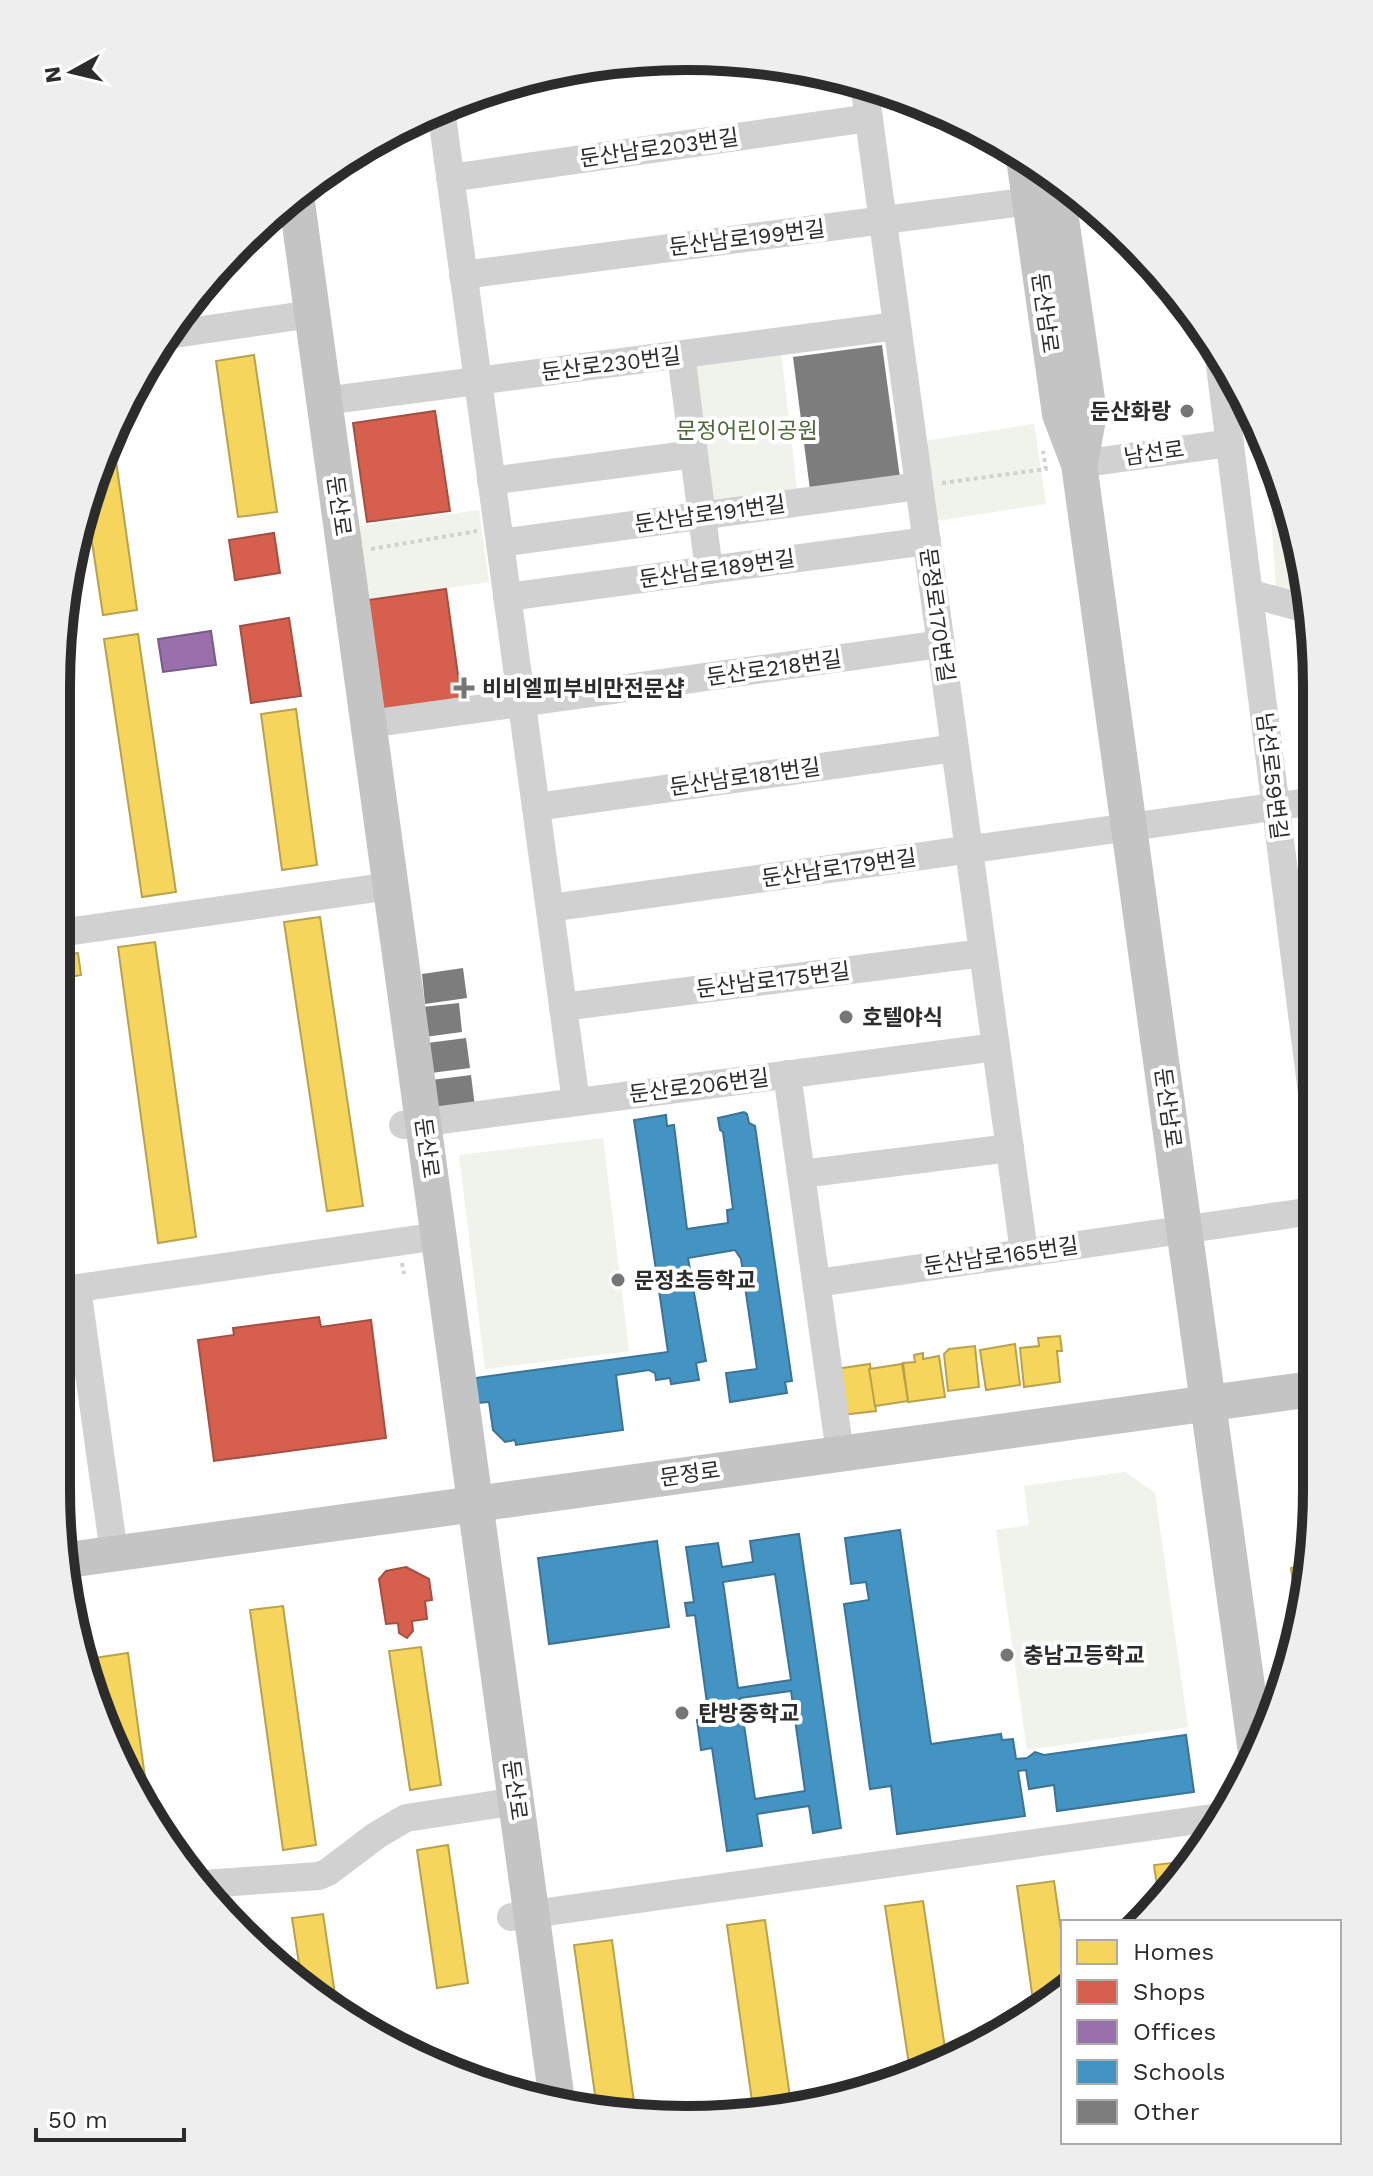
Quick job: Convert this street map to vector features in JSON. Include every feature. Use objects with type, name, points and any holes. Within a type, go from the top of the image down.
[{"type":"main road","name":"둔산남로","points":[[1056,193],[1089,413],[1079,464],[1253,1731]]},
{"type":"main road","name":"둔산로","points":[[297,209],[302,315],[506,1803],[522,1915],[555,2092]]},
{"type":"main road","name":"둔산로","points":[[281,222],[324,401],[369,724],[381,887]]},
{"type":"main road","name":"문정로","points":[[74,1559],[1303,1390]]},
{"type":"main road","name":"둔산로","points":[[522,1915],[534,2087]]},
{"type":"street","name":"문정로170번길","points":[[866,97],[1024,1252]]},
{"type":"street","name":"둔산남로203번길","points":[[450,178],[869,118]]},
{"type":"street","points":[[443,121],[576,1102]]},
{"type":"street","name":"둔산남로199번길","points":[[463,275],[883,220],[1056,193]]},
{"type":"street","points":[[182,333],[302,315]]},
{"type":"street","name":"둔산로230번길","points":[[324,401],[897,326]]},
{"type":"street","points":[[681,355],[709,570]]},
{"type":"street","name":"남선로59번길","points":[[1222,382],[1276,807],[1302,909]]},
{"type":"street","name":"남선로","points":[[1079,464],[1230,443]]},
{"type":"street","points":[[491,481],[694,454]]},
{"type":"street","name":"둔산남로191번길","points":[[499,535],[702,516],[919,486]]},
{"type":"street","name":"둔산남로189번길","points":[[507,597],[927,541]]},
{"type":"street","points":[[1249,593],[1298,607]]},
{"type":"street","name":"둔산로218번길","points":[[369,724],[941,644]]},
{"type":"street","name":"둔산남로181번길","points":[[536,807],[955,748]]},
{"type":"street","name":"둔산남로179번길","points":[[550,908],[1303,803]]},
{"type":"street","points":[[70,931],[381,887]]},
{"type":"street","name":"둔산남로175번길","points":[[563,1007],[983,953]]},
{"type":"street","name":"둔산로206번길","points":[[413,1123],[996,1047]]},
{"type":"street","points":[[787,1074],[840,1453]]},
{"type":"street","points":[[801,1174],[1010,1148]]},
{"type":"street","name":"둔산남로165번길","points":[[817,1283],[1303,1212]]},
{"type":"street","points":[[70,1289],[429,1238]]},
{"type":"street","points":[[70,1306],[114,1553]]},
{"type":"street","points":[[212,1883],[319,1876],[406,1818],[506,1803]]},
{"type":"street","points":[[522,1915],[1207,1819]]},
{"type":"path","points":[[919,486],[1046,469],[1042,443]]},
{"type":"path","points":[[345,554],[499,535]]},
{"type":"green space","name":"문정어린이공원","points":[[781,352],[798,498],[713,509],[695,363]]},
{"type":"green space","points":[[1034,424],[1046,504],[936,521],[924,441]]},
{"type":"green space","points":[[1269,485],[1282,527],[1296,595],[1276,587]]},
{"type":"green space","points":[[479,510],[489,582],[349,602],[338,529]]},
{"type":"green space","points":[[603,1138],[629,1351],[485,1369],[459,1155]]},
{"type":"green space","points":[[1125,1472],[1155,1493],[1188,1727],[1027,1750],[996,1530],[1029,1525],[1024,1486]]},
{"type":"building: Homes","points":[[254,355],[277,512],[238,517],[216,361]]},
{"type":"building: Homes","points":[[115,455],[137,610],[103,615],[90,530]]},
{"type":"building: Homes","points":[[138,634],[176,892],[142,897],[104,639]]},
{"type":"building: Homes","points":[[296,709],[317,865],[282,870],[261,714]]},
{"type":"building: Homes","points":[[320,917],[363,1206],[327,1211],[284,922]]},
{"type":"building: Homes","points":[[155,942],[196,1237],[158,1243],[118,947]]},
{"type":"building: Homes","points":[[78,953],[81,975],[70,977],[70,954]]},
{"type":"building: Homes","points":[[1060,1336],[1062,1351],[1057,1351],[1060,1382],[1024,1387],[1020,1348],[1039,1346],[1038,1338]]},
{"type":"building: Homes","points":[[1015,1344],[1020,1385],[986,1390],[980,1350]]},
{"type":"building: Homes","points":[[975,1346],[979,1387],[948,1391],[944,1354],[949,1349]]},
{"type":"building: Homes","points":[[923,1353],[923,1359],[939,1356],[945,1397],[908,1402],[903,1363],[915,1362],[914,1355]]},
{"type":"building: Homes","points":[[870,1364],[876,1411],[842,1415],[835,1369]]},
{"type":"building: Homes","points":[[902,1364],[908,1401],[875,1406],[869,1369]]},
{"type":"building: Homes","points":[[1298,1567],[1294,1592],[1291,1568]]},
{"type":"building: Homes","points":[[283,1606],[316,1845],[283,1850],[250,1610]]},
{"type":"building: Homes","points":[[421,1647],[441,1785],[410,1790],[389,1651]]},
{"type":"building: Homes","points":[[128,1653],[146,1785],[117,1725],[94,1658]]},
{"type":"building: Homes","points":[[448,1845],[468,1983],[437,1988],[417,1850]]},
{"type":"building: Homes","points":[[1178,1862],[1157,1887],[1154,1865]]},
{"type":"building: Homes","points":[[1054,1881],[1061,1930],[1061,1980],[1033,1999],[1017,1886]]},
{"type":"building: Homes","points":[[923,1901],[945,2048],[909,2064],[885,1906]]},
{"type":"building: Homes","points":[[323,1914],[335,1996],[300,1970],[292,1918]]},
{"type":"building: Homes","points":[[765,1920],[790,2097],[752,2102],[727,1925]]},
{"type":"building: Homes","points":[[612,1940],[634,2104],[596,2099],[574,1945]]},
{"type":"building: Shops","points":[[435,411],[450,511],[367,522],[353,423]]},
{"type":"building: Shops","points":[[274,533],[280,573],[235,580],[229,540]]},
{"type":"building: Shops","points":[[446,589],[462,704],[377,716],[361,601]]},
{"type":"building: Shops","points":[[289,618],[301,696],[251,703],[240,626]]},
{"type":"building: Shops","points":[[319,1317],[321,1327],[371,1320],[386,1438],[214,1461],[198,1340],[234,1335],[233,1328]]},
{"type":"building: Shops","points":[[406,1567],[429,1579],[432,1600],[425,1601],[427,1619],[412,1621],[413,1631],[407,1638],[399,1633],[398,1623],[386,1624],[379,1579],[386,1571]]},
{"type":"building: Offices","points":[[211,631],[216,665],[163,672],[158,639]]},
{"type":"building: Schools","points":[[744,1112],[749,1123],[755,1126],[792,1381],[785,1382],[787,1393],[730,1402],[726,1373],[757,1369],[741,1259],[735,1250],[688,1258],[706,1361],[696,1363],[699,1380],[671,1384],[670,1378],[656,1380],[655,1373],[649,1370],[616,1375],[623,1430],[516,1445],[515,1440],[505,1442],[493,1430],[489,1402],[478,1403],[475,1378],[668,1352],[634,1120],[666,1115],[667,1126],[674,1125],[687,1229],[728,1223],[727,1210],[733,1209],[723,1132],[718,1118]]},
{"type":"building: Schools","points":[[900,1530],[931,1744],[1001,1734],[1002,1740],[1013,1739],[1016,1759],[1027,1758],[1035,1752],[1044,1755],[1186,1735],[1194,1792],[1057,1811],[1054,1785],[1029,1789],[1026,1770],[1018,1771],[1025,1816],[897,1834],[891,1786],[870,1789],[844,1604],[869,1600],[866,1582],[851,1584],[845,1538]]},
{"type":"building: Schools","points":[[799,1534],[841,1828],[813,1833],[809,1806],[757,1814],[762,1846],[727,1851],[712,1748],[701,1750],[697,1720],[709,1718],[695,1615],[687,1616],[685,1603],[694,1602],[686,1547],[718,1543],[722,1567],[753,1562],[750,1541]],"holes":[[[775,1574],[791,1680],[738,1688],[723,1582]],[[791,1691],[805,1791],[755,1799],[740,1698]]]},
{"type":"building: Schools","points":[[657,1541],[669,1627],[549,1644],[538,1558]]},
{"type":"building: Other","points":[[882,345],[900,478],[810,490],[793,357]]},
{"type":"building: Other","points":[[463,968],[467,998],[425,1004],[422,974]]},
{"type":"building: Other","points":[[459,1003],[462,1032],[425,1037],[422,1007]]},
{"type":"building: Other","points":[[466,1038],[470,1068],[431,1073],[427,1043]]},
{"type":"building: Other","points":[[471,1075],[475,1107],[435,1112],[431,1080]]},
{"type":"place","name":"둔산화랑","points":[[1187,411]]},
{"type":"place","name":"비비엘피부비만전문샵","points":[[464,688]]},
{"type":"place","name":"호텔야식","points":[[846,1017]]},
{"type":"place","name":"문정초등학교","points":[[618,1280]]},
{"type":"place","name":"충남고등학교","points":[[1007,1655]]},
{"type":"place","name":"탄방중학교","points":[[682,1713]]}]
